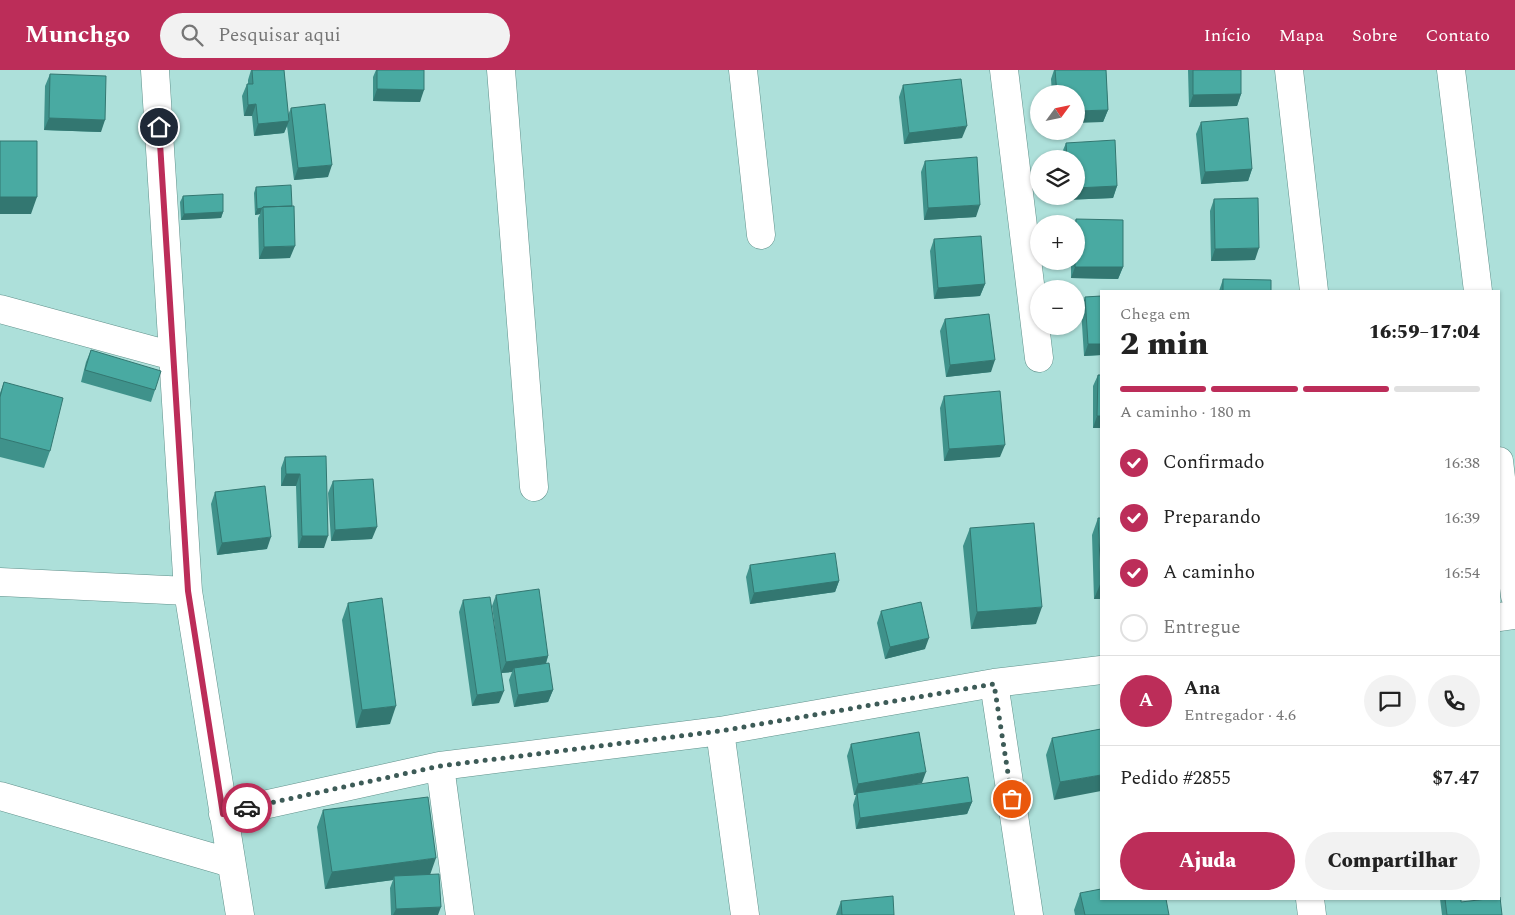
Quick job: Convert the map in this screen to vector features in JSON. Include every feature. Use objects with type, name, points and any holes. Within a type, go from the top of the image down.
[{"type":"street","points":[[155,70],[188,591],[240,915]]},
{"type":"street","points":[[501,70],[534,487]]},
{"type":"street","points":[[743,70],[761,235]]},
{"type":"street","points":[[1004,70],[1039,358]]},
{"type":"street","points":[[1289,70],[1314,290]]},
{"type":"street","points":[[1452,70],[1478,290]]},
{"type":"street","points":[[0,309],[173,356]]},
{"type":"street","points":[[1500,469],[1515,596]]},
{"type":"street","points":[[0,582],[188,591]]},
{"type":"street","points":[[1500,617],[1515,615]]},
{"type":"street","points":[[223,814],[440,766],[720,731],[994,684],[1100,670]]},
{"type":"street","points":[[994,684],[1029,915]]},
{"type":"street","points":[[720,731],[745,915]]},
{"type":"street","points":[[440,766],[460,915]]},
{"type":"street","points":[[0,796],[231,863]]},
{"type":"street","points":[[1310,900],[1312,915]]},
{"type":"building","points":[[252,70],[284,70],[289,121],[258,124],[256,104],[248,105],[247,84],[253,84]]},
{"type":"building","points":[[377,70],[424,70],[424,90],[377,89]]},
{"type":"building","points":[[1055,70],[1106,70],[1108,110],[1085,111],[1085,85],[1056,85]]},
{"type":"building","points":[[1193,70],[1241,70],[1241,94],[1193,95]]},
{"type":"building","points":[[50,74],[106,76],[105,120],[49,118]]},
{"type":"building","points":[[961,79],[967,126],[909,133],[903,85]]},
{"type":"building","points":[[325,104],[332,165],[298,168],[291,108]]},
{"type":"building","points":[[1248,118],[1252,169],[1205,172],[1201,122]]},
{"type":"building","points":[[1115,140],[1117,186],[1085,188],[1085,150],[1066,150],[1066,143]]},
{"type":"building","points":[[0,141],[37,141],[37,197],[0,197]]},
{"type":"building","points":[[977,157],[980,205],[928,208],[925,161]]},
{"type":"building","points":[[291,185],[292,206],[257,209],[256,187]]},
{"type":"building","points":[[223,194],[223,212],[184,214],[183,196]]},
{"type":"building","points":[[1258,198],[1259,248],[1215,249],[1214,199]]},
{"type":"building","points":[[294,206],[295,246],[264,247],[263,207]]},
{"type":"building","points":[[1085,219],[1123,220],[1123,267],[1085,267]]},
{"type":"building","points":[[981,236],[985,284],[938,288],[934,239]]},
{"type":"building","points":[[1223,279],[1271,280],[1271,290],[1223,290]]},
{"type":"building","points":[[1100,296],[1100,344],[1088,344],[1085,297]]},
{"type":"building","points":[[989,314],[995,360],[950,365],[945,319]]},
{"type":"building","points":[[91,350],[161,371],[155,390],[85,370]]},
{"type":"building","points":[[1098,375],[1100,375],[1100,416],[1097,416]]},
{"type":"building","points":[[4,382],[63,398],[50,451],[0,438],[0,397]]},
{"type":"building","points":[[1000,391],[1005,445],[949,449],[944,396]]},
{"type":"building","points":[[326,456],[328,536],[302,536],[300,474],[286,474],[285,457]]},
{"type":"building","points":[[373,479],[377,527],[335,530],[333,481]]},
{"type":"building","points":[[265,486],[271,537],[222,543],[215,492]]},
{"type":"building","points":[[1098,518],[1100,518],[1100,561]]},
{"type":"building","points":[[1034,523],[1042,607],[977,612],[970,528]]},
{"type":"building","points":[[835,553],[839,581],[754,593],[750,565]]},
{"type":"building","points":[[539,589],[548,656],[506,662],[496,595]]},
{"type":"building","points":[[490,597],[504,691],[477,695],[463,600]]},
{"type":"building","points":[[382,598],[396,706],[362,710],[348,603]]},
{"type":"building","points":[[921,602],[929,638],[890,647],[881,611]]},
{"type":"building","points":[[549,663],[553,690],[518,695],[514,668]]},
{"type":"building","points":[[1100,729],[1100,775],[1060,782],[1052,738]]},
{"type":"building","points":[[919,732],[926,772],[858,784],[851,744]]},
{"type":"building","points":[[968,777],[972,802],[860,818],[857,793]]},
{"type":"building","points":[[428,797],[436,858],[332,872],[323,810]]},
{"type":"building","points":[[439,874],[441,907],[396,909],[394,876]]},
{"type":"building","points":[[1100,889],[1100,900],[1166,900],[1169,915],[1085,915],[1080,893]]},
{"type":"building","points":[[893,896],[894,915],[842,915],[841,901]]},
{"type":"building","points":[[1500,897],[1502,915],[1447,915],[1445,900],[1461,900],[1461,902],[1500,900]]},
{"type":"way so far","points":[[247,808],[440,766],[720,731],[994,684],[1012,799]]},
{"type":"route","points":[[159,127],[188,591],[223,814],[247,808]]}]
